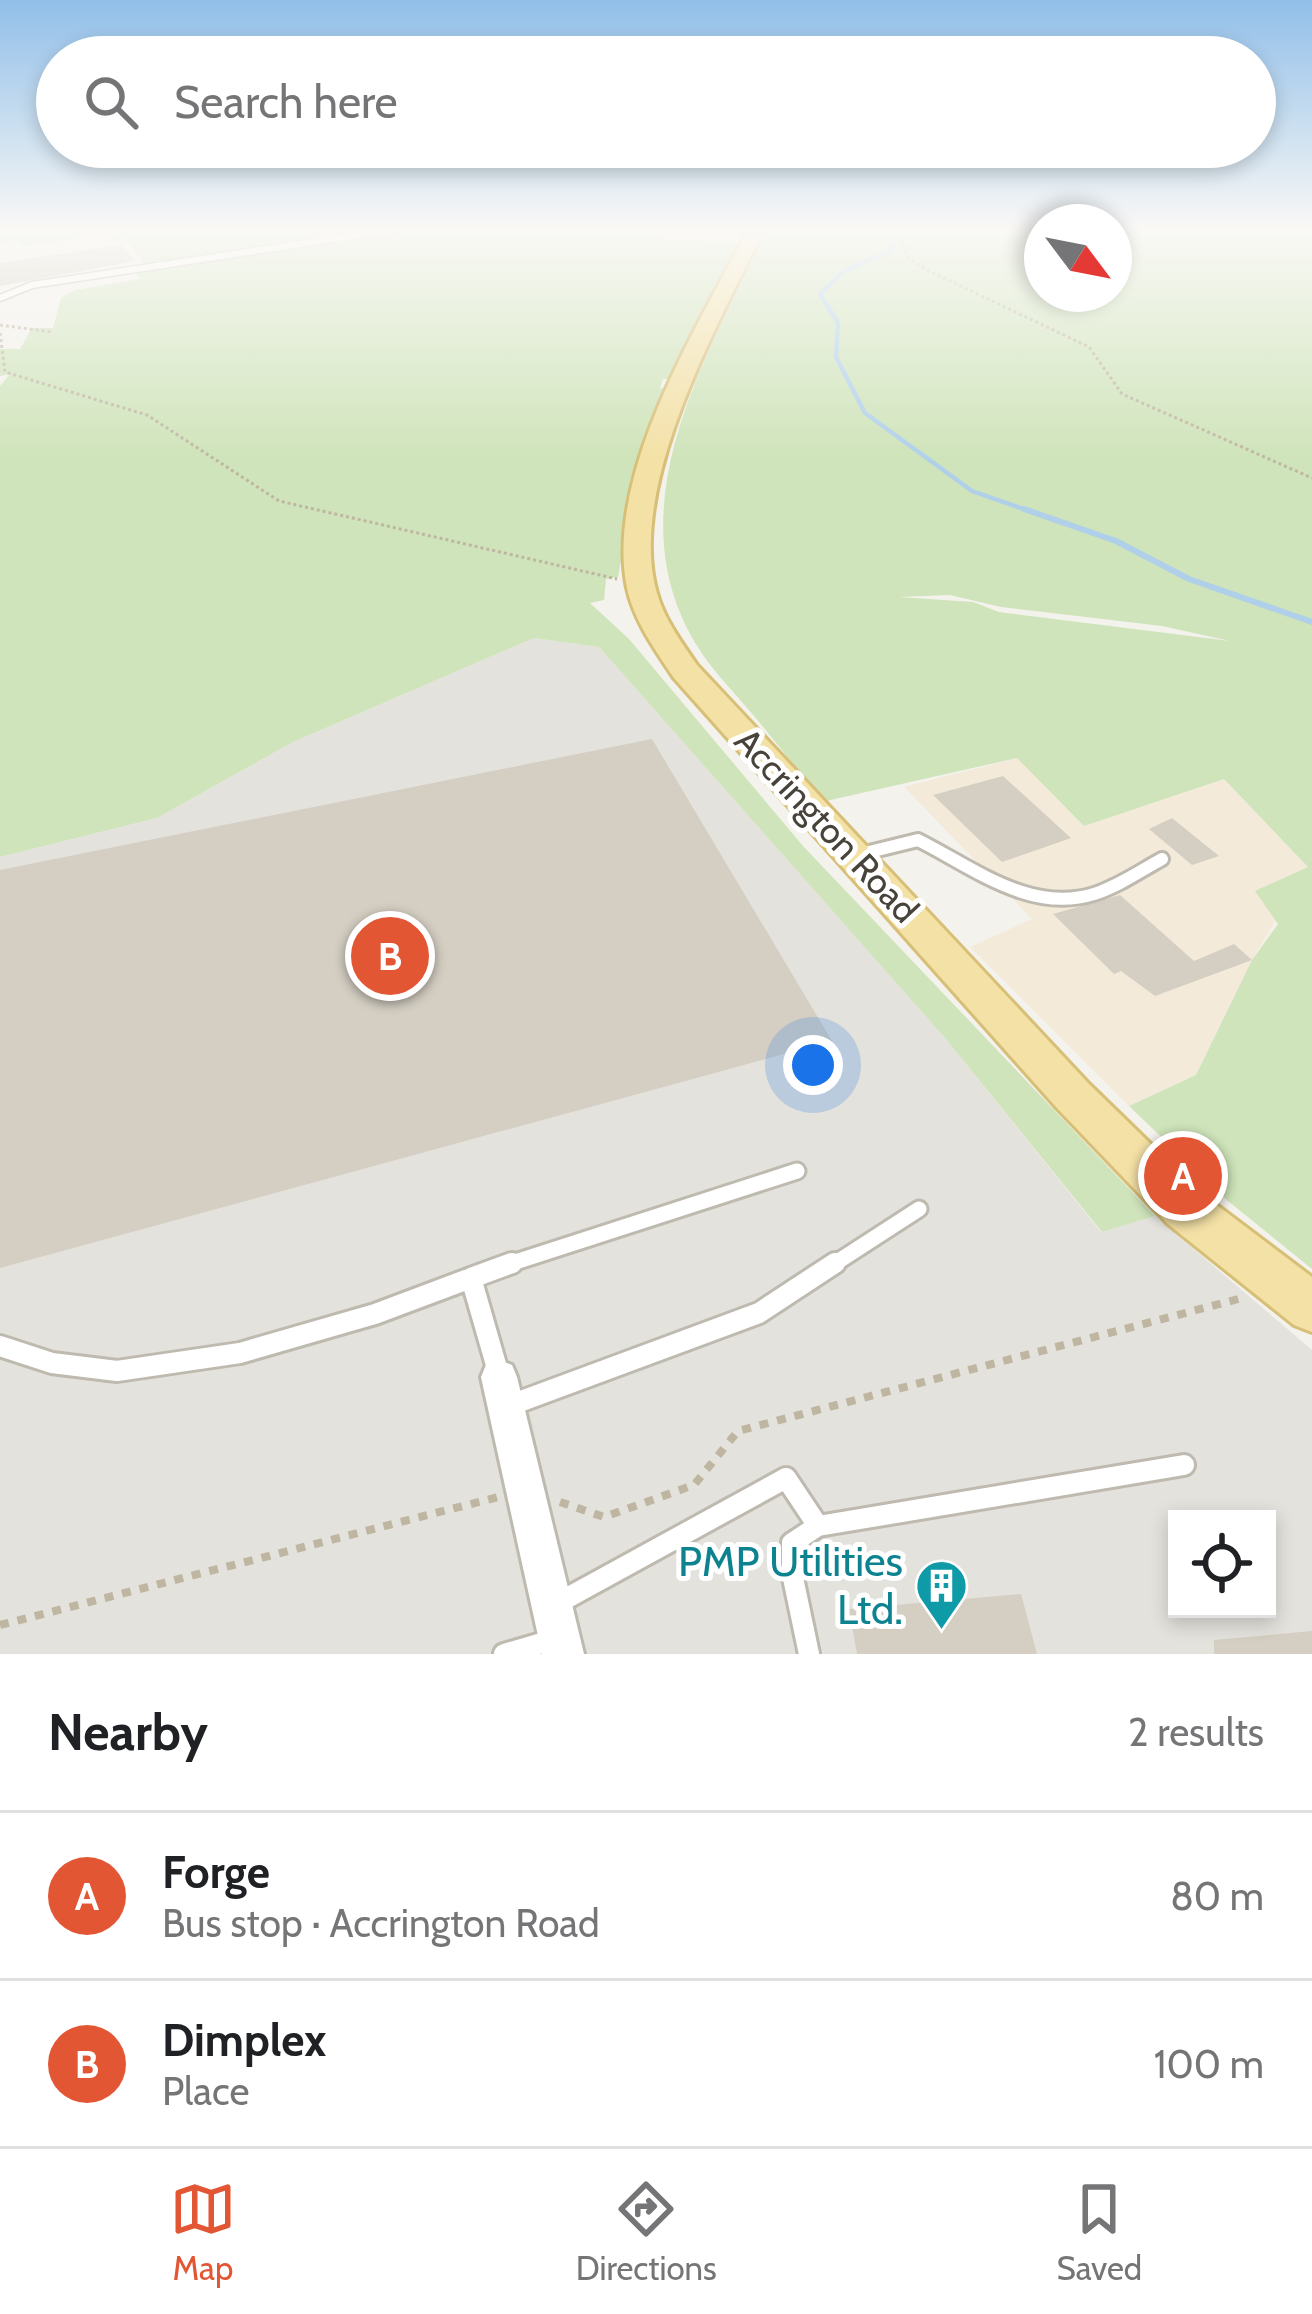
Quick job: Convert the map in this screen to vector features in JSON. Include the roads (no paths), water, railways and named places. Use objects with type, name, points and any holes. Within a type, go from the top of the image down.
[{"type":"main road","name":"Accrington Road","points":[[720,305],[679,389],[652,466],[640,541],[640,585],[685,670],[1073,1096],[1185,1209],[1312,1308]]},
{"type":"street","points":[[503,1392],[558,1633]]},
{"type":"lane","points":[[856,856],[918,840],[1006,889],[1041,898],[1084,896],[1162,859]]},
{"type":"lane","points":[[0,1346],[52,1364],[117,1371],[240,1353],[375,1314],[576,1240],[797,1171]]},
{"type":"lane","points":[[471,1278],[503,1392],[759,1313],[919,1209]]},
{"type":"lane","points":[[809,1654],[792,1573],[791,1543],[818,1526],[1184,1465]]},
{"type":"lane","points":[[504,1654],[558,1633],[682,1540],[786,1478],[818,1526]]},
{"type":"waterway","points":[[827,305],[838,323],[836,357],[865,413],[972,491],[1032,512]]},
{"type":"waterway","points":[[1024,509],[1116,541],[1189,579],[1312,622]]},
{"type":"place","name":"Dimplex","points":[[390,956]]},
{"type":"place","name":"Forge","points":[[1183,1176]]},
{"type":"place","name":"PMP Utilities Ltd.","points":[[942,1631]]}]
